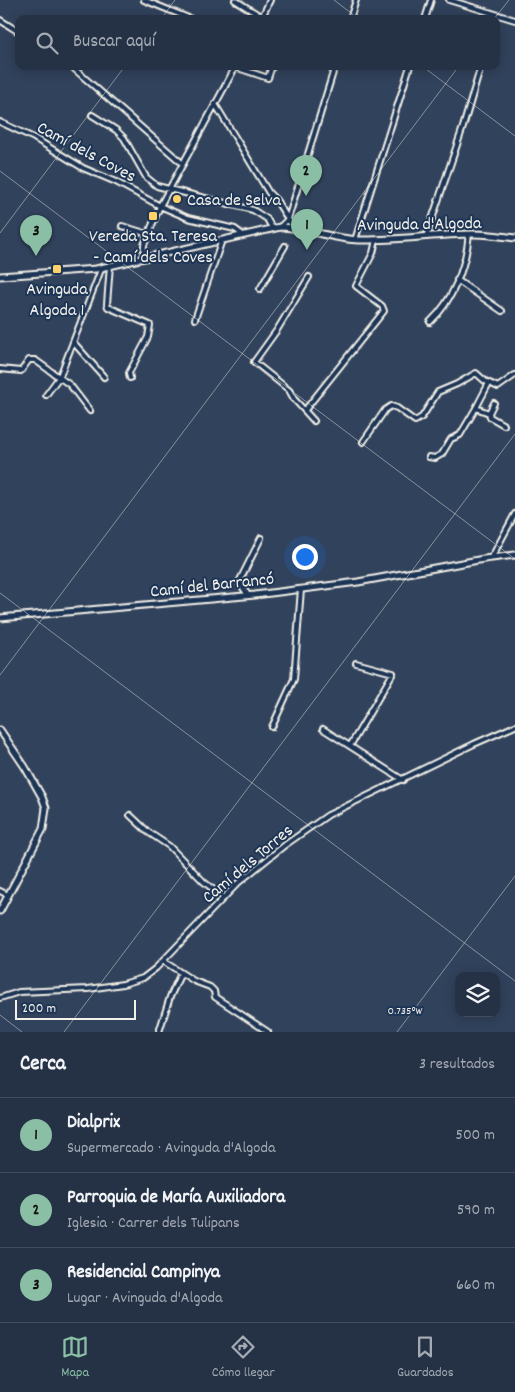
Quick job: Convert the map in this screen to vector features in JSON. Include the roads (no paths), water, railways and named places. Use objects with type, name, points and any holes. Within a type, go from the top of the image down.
[{"type":"street","points":[[144,0],[181,15]]},
{"type":"street","points":[[235,0],[258,15]]},
{"type":"street","points":[[263,15],[270,0]]},
{"type":"street","points":[[351,15],[356,0]]},
{"type":"street","points":[[426,15],[431,0]]},
{"type":"street","points":[[449,0],[491,15]]},
{"type":"street","points":[[500,17],[514,19]]},
{"type":"street","points":[[0,20],[15,29]]},
{"type":"street","points":[[76,70],[183,164]]},
{"type":"street","points":[[143,258],[144,244],[160,206],[233,70]]},
{"type":"street","points":[[244,70],[268,78],[271,70]]},
{"type":"street","points":[[280,227],[288,219],[334,70]]},
{"type":"street","points":[[356,240],[409,70]]},
{"type":"street","points":[[426,236],[463,127],[480,70]]},
{"type":"street","points":[[216,104],[269,193],[276,200],[293,227]]},
{"type":"street","points":[[92,115],[116,130],[124,138],[146,177],[157,186],[253,210],[267,219],[272,228]]},
{"type":"street","name":"Camí dels Coves","points":[[0,122],[34,138],[83,168],[116,182],[160,206],[188,218],[235,229],[242,235]]},
{"type":"street","points":[[122,226],[148,234]]},
{"type":"street","name":"Avinguda d'Algoda","points":[[0,276],[102,267],[280,227],[293,227],[356,240],[469,234],[515,238]]},
{"type":"street","points":[[430,322],[447,303],[457,280],[468,244],[469,234]]},
{"type":"street","points":[[195,319],[222,240]]},
{"type":"street","points":[[305,410],[384,311],[382,306],[356,286],[373,253],[376,240]]},
{"type":"street","points":[[260,289],[285,246]]},
{"type":"street","points":[[110,265],[106,304],[108,308],[150,325],[148,337],[129,374],[130,378]]},
{"type":"street","points":[[46,395],[60,376],[102,267]]},
{"type":"street","points":[[309,277],[277,330],[254,362],[290,390],[294,399],[314,421]]},
{"type":"street","points":[[457,280],[502,310]]},
{"type":"street","points":[[74,342],[104,377]]},
{"type":"street","points":[[0,369],[21,371],[29,360],[32,360],[70,384],[90,411]]},
{"type":"street","points":[[363,442],[391,406],[415,421],[422,417],[438,392],[476,373],[498,387],[515,375]]},
{"type":"street","points":[[429,457],[435,458],[442,454],[451,440],[460,434],[489,383]]},
{"type":"street","points":[[489,413],[494,403]]},
{"type":"street","points":[[476,408],[489,413],[490,417],[504,425]]},
{"type":"street","points":[[492,557],[515,514]]},
{"type":"street","points":[[248,595],[239,582],[261,538]]},
{"type":"street","name":"Camí del Barrancó","points":[[0,618],[301,589],[358,582],[492,557],[515,555]]},
{"type":"street","points":[[272,727],[294,679],[301,589]]},
{"type":"street","points":[[350,746],[393,673],[356,663]]},
{"type":"street","name":"Camí dels Torres","points":[[0,998],[19,992],[88,989],[122,984],[143,978],[238,884],[285,845],[328,815],[515,726]]},
{"type":"street","points":[[323,729],[403,780]]},
{"type":"street","points":[[0,911],[43,829],[46,808],[25,767],[1,732]]},
{"type":"street","points":[[130,815],[148,832],[169,846],[204,882],[224,898]]},
{"type":"street","points":[[0,891],[8,895]]},
{"type":"street","points":[[163,960],[194,981],[210,987],[214,991],[215,997],[268,1032]]},
{"type":"street","points":[[159,1032],[170,996],[181,973]]},
{"type":"place","name":"Parroquia de María Auxiliadora","points":[[306,196]]},
{"type":"place","name":"Casa de Selva","points":[[177,199]]},
{"type":"place","name":"Vereda Sta. Teresa - Camí dels Coves","points":[[153,216]]},
{"type":"place","name":"Dialprix","points":[[307,250]]},
{"type":"place","name":"Residencial Campinya","points":[[36,256]]},
{"type":"place","name":"Avinguda Algoda 1","points":[[57,269]]}]
